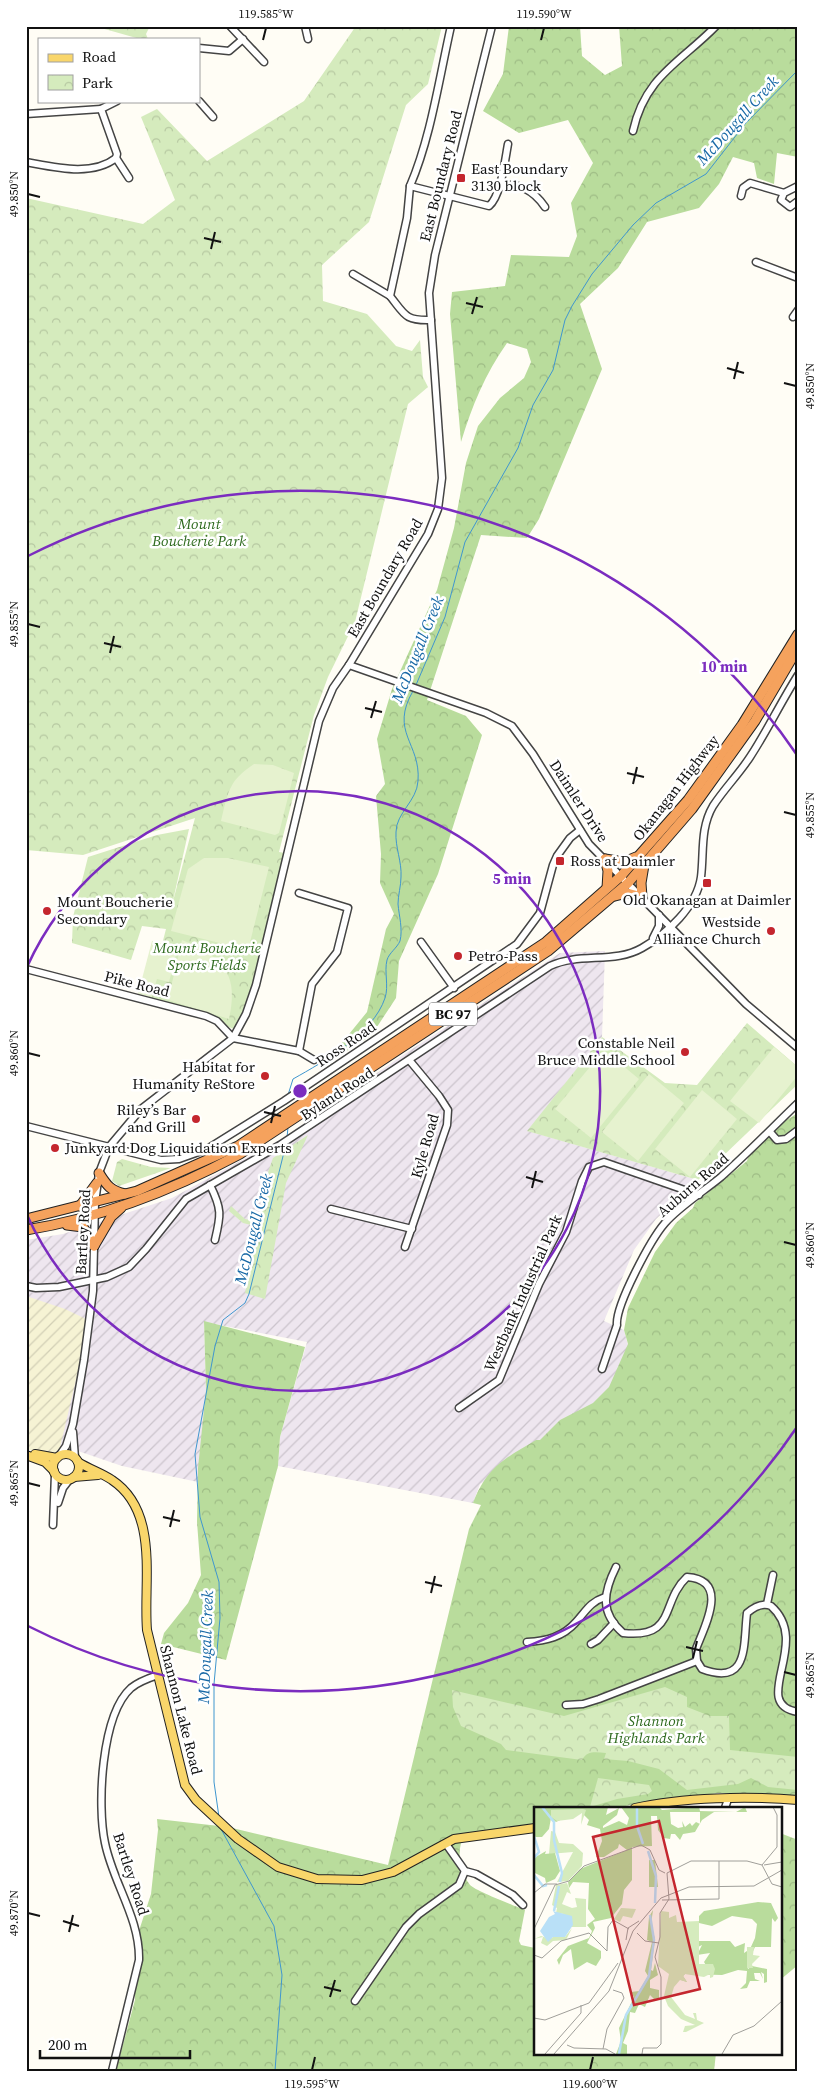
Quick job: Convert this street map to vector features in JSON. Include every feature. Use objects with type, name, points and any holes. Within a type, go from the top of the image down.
[{"type":"highway","name":"Okanagan Highway","points":[[26,1219],[125,1194],[190,1169],[238,1146],[287,1118],[548,951],[610,898],[643,853],[688,800],[742,725],[798,634]]},
{"type":"highway","name":"Okanagan Highway","points":[[26,1230],[95,1215],[124,1205],[194,1179],[240,1154],[287,1118],[546,942],[607,888],[624,879],[644,864],[692,808],[749,729],[798,648]]},
{"type":"highway","points":[[607,888],[608,871],[605,860],[624,862],[643,853]]},
{"type":"highway","points":[[610,898],[626,893],[642,898],[641,883],[644,864]]},
{"type":"highway","points":[[99,1173],[107,1186],[113,1191],[125,1194]]},
{"type":"highway","points":[[79,1207],[97,1183]]},
{"type":"highway","points":[[94,1246],[110,1217],[124,1205]]},
{"type":"highway","points":[[52,1225],[83,1227],[94,1246]]},
{"type":"main road","points":[[26,1454],[58,1457],[68,1454],[77,1460],[78,1471],[72,1478]]},
{"type":"main road","points":[[26,1454],[45,1462],[62,1479],[87,1474],[102,1475]]},
{"type":"main road","points":[[54,1473],[54,1463],[58,1457]]},
{"type":"main road","name":"Shannon Lake Road","points":[[77,1460],[112,1480],[128,1495],[139,1514],[148,1567],[145,1607],[147,1630],[185,1785],[196,1800],[238,1839],[278,1867],[318,1879],[362,1880],[393,1872],[454,1839],[534,1828]]},
{"type":"main road","points":[[642,1807],[670,1803],[762,1797],[798,1800]]},
{"type":"street","points":[[230,26],[264,62]]},
{"type":"street","points":[[305,26],[308,39]]},
{"type":"street","points":[[390,296],[407,218],[410,186],[423,155],[428,124],[451,26]]},
{"type":"street","name":"East Boundary Road","points":[[233,1038],[246,1014],[256,985],[319,721],[333,688],[428,534],[438,509],[442,478],[429,293],[435,255],[492,26]]},
{"type":"street","points":[[633,131],[638,109],[666,69],[716,26]]},
{"type":"street","points":[[200,48],[229,51],[243,39]]},
{"type":"street","points":[[200,101],[212,117]]},
{"type":"street","points":[[26,114],[100,110],[115,102]]},
{"type":"street","points":[[100,110],[113,141],[116,158],[129,178]]},
{"type":"street","points":[[410,186],[489,206],[494,202],[499,188],[508,144]]},
{"type":"street","points":[[26,162],[82,169],[109,164],[116,158]]},
{"type":"street","points":[[499,188],[509,183],[518,185],[539,198],[545,207]]},
{"type":"street","points":[[741,196],[743,188],[750,184],[784,193]]},
{"type":"street","points":[[798,186],[784,193],[781,200],[790,207],[798,201]]},
{"type":"street","points":[[756,262],[798,278]]},
{"type":"street","points":[[353,274],[390,296],[407,317],[414,321],[431,320]]},
{"type":"street","points":[[793,317],[798,310]]},
{"type":"street","name":"Daimler Drive","points":[[349,664],[486,713],[512,726],[533,754],[589,844],[746,1004],[798,1048]]},
{"type":"street","name":"Byland Road","points":[[26,1286],[36,1288],[59,1287],[93,1280],[129,1267],[146,1250],[181,1204],[210,1185],[287,1141],[410,1061],[550,966],[570,958],[622,956],[639,950],[652,942],[691,903],[699,888],[703,837],[713,807],[750,757],[798,675]]},
{"type":"street","name":"Ross Road","points":[[26,1126],[161,1160],[192,1156],[284,1101],[517,944],[540,913],[553,864],[557,856],[570,838],[580,830]]},
{"type":"street","points":[[299,1051],[312,984],[337,952],[348,908],[300,894]]},
{"type":"street","points":[[652,942],[659,926],[659,915]]},
{"type":"street","points":[[421,942],[454,988]]},
{"type":"street","name":"Pike Road","points":[[26,969],[206,1016],[217,1021],[233,1038]]},
{"type":"street","points":[[233,1038],[299,1051],[314,1060]]},
{"type":"street","name":"Bartley Road","points":[[77,1460],[72,1447],[73,1424],[84,1360],[93,1280],[95,1203],[99,1173],[109,1147],[141,1109],[233,1038]]},
{"type":"street","name":"Kyle Road","points":[[405,1247],[447,1125],[448,1110],[410,1061]]},
{"type":"street","name":"Auburn Road","points":[[602,1369],[617,1325],[616,1318],[646,1253],[665,1223],[770,1132],[798,1103]]},
{"type":"street","points":[[770,1132],[776,1140],[786,1139],[798,1130]]},
{"type":"street","name":"Westbank Industrial Park","points":[[459,1408],[499,1380],[539,1284],[566,1232],[582,1181],[590,1167],[604,1162],[699,1195]]},
{"type":"street","points":[[210,1185],[220,1204],[221,1216],[215,1240]]},
{"type":"street","points":[[331,1209],[412,1229]]},
{"type":"street","name":"Bartley Road","points":[[58,1457],[66,1446],[73,1424]]},
{"type":"street","points":[[53,1525],[55,1511],[54,1473]]},
{"type":"street","points":[[55,1511],[63,1488],[72,1478]]},
{"type":"street","points":[[616,1568],[607,1584],[605,1597],[610,1620],[623,1633],[650,1632],[660,1626],[681,1583],[687,1577],[697,1578],[709,1587],[712,1604],[696,1649],[697,1661],[702,1669],[719,1674],[734,1669],[742,1661],[745,1653],[748,1613],[754,1607],[767,1604],[778,1612],[788,1639],[776,1691],[778,1699],[787,1710],[798,1712]]},
{"type":"street","points":[[767,1604],[773,1575]]},
{"type":"street","points":[[527,1642],[552,1638],[565,1632],[576,1623],[589,1606],[605,1597]]},
{"type":"street","points":[[591,1644],[598,1640],[614,1623]]},
{"type":"street","points":[[566,1705],[583,1704],[600,1699],[697,1661]]},
{"type":"street","name":"Bartley Road","points":[[112,2071],[139,1960],[139,1949],[137,1931],[113,1871],[105,1843],[100,1812],[105,1748],[121,1700],[131,1688],[147,1678],[158,1675]]},
{"type":"street","points":[[725,1807],[728,1799]]},
{"type":"street","points":[[446,1844],[465,1871],[476,1874],[513,1895],[523,1906]]},
{"type":"street","points":[[355,2001],[406,1927],[418,1914],[459,1885],[465,1871]]},
{"type":"shaded area","points":[[605,951],[602,1037],[528,1131],[698,1180],[656,1219],[634,1250],[604,1321],[624,1330],[632,1360],[622,1405],[480,1484],[473,1503],[278,1466],[280,1437],[307,1342],[204,1322],[206,1390],[198,1482],[122,1466],[75,1450],[26,1442],[26,1240],[63,1234],[172,1198],[283,1138],[406,1053],[560,953]]},
{"type":"shaded area","points":[[26,1296],[65,1309],[86,1319],[78,1371],[58,1456],[26,1449]]},
{"type":"green space","points":[[94,26],[150,26],[146,34],[148,38],[136,38]]},
{"type":"green space","points":[[356,26],[442,26],[428,84],[406,105],[369,222],[322,265],[323,301],[367,314],[396,346],[412,351],[420,340],[423,377],[428,387],[408,404],[355,622],[328,677],[314,715],[279,852],[291,854],[258,986],[236,1030],[180,1006],[148,999],[166,929],[142,926],[131,960],[72,943],[73,917],[88,857],[157,835],[189,829],[172,905],[195,818],[83,855],[26,850],[26,198],[143,224],[175,200],[141,117],[157,109],[207,161],[304,101]]},
{"type":"green space","points":[[509,26],[580,26],[582,56],[605,75],[622,66],[619,26],[798,26],[798,157],[777,153],[774,184],[757,178],[754,163],[733,157],[719,184],[699,208],[647,222],[618,268],[580,304],[602,369],[539,519],[527,538],[481,535],[427,700],[466,716],[482,735],[438,874],[399,961],[396,998],[371,1036],[324,1065],[367,1012],[386,929],[394,914],[380,883],[381,854],[376,796],[385,784],[377,739],[392,689],[437,590],[454,528],[466,463],[478,426],[500,398],[524,378],[531,362],[527,349],[507,343],[492,366],[480,391],[461,442],[450,314],[452,292],[505,286],[511,255],[569,257],[577,236],[571,203],[593,163],[568,120],[519,133],[483,111],[503,74]]},
{"type":"green space","points":[[254,764],[273,765],[294,773],[279,833],[275,835],[221,821],[230,788],[245,770]]},
{"type":"green space","points":[[204,858],[228,858],[269,867],[248,950],[171,931],[188,869]]},
{"type":"green space","name":"Mount Boucherie Sports Fields","points":[[182,940],[208,953],[218,960],[225,969],[232,990],[229,1019],[168,1000]]},
{"type":"green space","points":[[152,941],[178,947],[169,982],[157,979],[152,997],[138,994]]},
{"type":"green space","name":"Constable Neil Bruce Middle School","points":[[747,1023],[798,1067],[798,1084],[698,1180],[527,1131],[602,1037],[665,1083],[697,1085]]},
{"type":"green space","points":[[774,1047],[798,1067],[798,1075],[759,1123],[730,1101]]},
{"type":"green space","points":[[604,1050],[639,1079],[591,1138],[555,1109]]},
{"type":"green space","points":[[649,1074],[684,1103],[638,1161],[602,1132]]},
{"type":"green space","points":[[702,1090],[737,1119],[690,1177],[655,1149]]},
{"type":"green space","points":[[798,1113],[798,1796],[719,1793],[621,1807],[534,1807],[534,1824],[495,1829],[462,1840],[460,1852],[462,1869],[470,1885],[525,1910],[519,1941],[521,1945],[534,1948],[534,2054],[716,2054],[714,2071],[116,2071],[135,2000],[135,1943],[151,1894],[158,1830],[157,1819],[228,1827],[388,1865],[469,1529],[481,1505],[473,1503],[478,1491],[498,1465],[536,1440],[540,1440],[560,1420],[593,1403],[609,1387],[628,1344],[624,1330],[628,1308],[655,1252],[676,1223],[693,1208],[695,1203],[747,1161],[754,1148],[784,1122]]},
{"type":"green space","name":"McDougall Creek","points":[[308,1135],[286,1183],[265,1299],[245,1293],[259,1227],[243,1223],[229,1211],[231,1206],[245,1219],[260,1222],[266,1178],[273,1158]]},
{"type":"green space","points":[[122,1159],[151,1167],[171,1168],[119,1186],[112,1181],[117,1162]]},
{"type":"green space","points":[[204,1321],[305,1347],[280,1437],[278,1466],[226,1660],[161,1644],[164,1633],[188,1603],[201,1575],[197,1522],[198,1468],[206,1390]]},
{"type":"green space","name":"Shannon Highlands Park","points":[[665,1687],[687,1697],[687,1707],[710,1716],[729,1716],[730,1750],[798,1757],[798,1790],[768,1787],[751,1778],[738,1784],[687,1790],[659,1769],[628,1761],[604,1759],[606,1753],[589,1753],[582,1760],[506,1750],[501,1744],[461,1726],[453,1707],[452,1690],[564,1716]]},
{"type":"green space","name":"Shannon Highlands Park","points":[[598,1778],[649,1785],[652,1791],[648,1794],[617,1799],[590,1807]]},
{"type":"green space","points":[[782,1834],[798,1840],[798,1965],[782,1978]]},
{"type":"waterway","name":"McDougall Creek","points":[[416,685],[445,617],[465,542],[518,448],[533,405],[553,370],[565,320],[572,306],[592,274],[633,225],[656,203],[706,174],[745,124],[798,70]]},
{"type":"waterway","name":"McDougall Creek","points":[[288,1095],[293,1079],[333,1055],[359,1035],[379,1011],[385,998],[387,989],[387,960],[399,944],[401,936],[398,904],[401,871],[396,838],[397,825],[414,795],[418,781],[418,768],[405,727],[404,717],[406,705],[413,691]]},
{"type":"waterway","name":"McDougall Creek","points":[[287,1138],[288,1127]]},
{"type":"waterway","name":"McDougall Creek","points":[[219,1817],[214,1782],[214,1684],[220,1618],[219,1582],[200,1517],[195,1454],[215,1346],[223,1320],[245,1303],[249,1294],[286,1144]]},
{"type":"waterway","name":"McDougall Creek","points":[[221,1829],[274,1926],[282,1975],[275,2071]]},
{"type":"place","name":"East Boundary 3130 block","points":[[461,178]]},
{"type":"place","name":"Ross at Daimler","points":[[560,861]]},
{"type":"place","name":"Old Okanagan at Daimler","points":[[707,883]]},
{"type":"place","name":"Mount Boucherie Secondary","points":[[47,911]]},
{"type":"place","name":"Westside Alliance Church","points":[[771,931]]},
{"type":"place","name":"Petro-Pass","points":[[458,956]]},
{"type":"place","name":"Constable Neil Bruce Middle School","points":[[685,1052]]},
{"type":"place","name":"Habitat for Humanity ReStore","points":[[265,1076]]},
{"type":"place","name":"Riley’s Bar and Grill","points":[[196,1119]]},
{"type":"place","name":"Junkyard Dog Liquidation Experts","points":[[55,1148]]},
{"type":"park label","name":"Mount Boucherie Park","points":[[199,532]]}]
